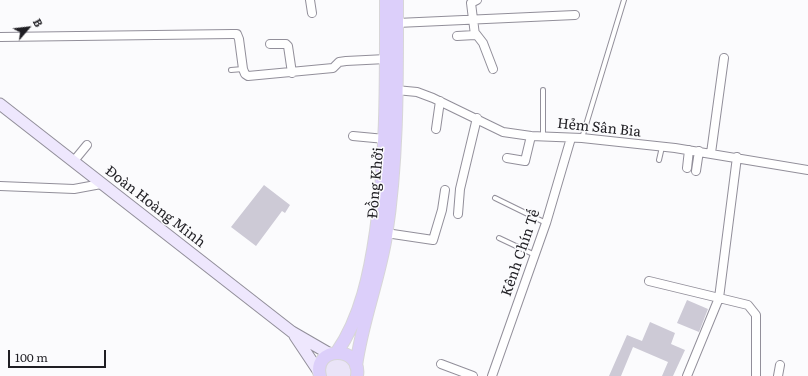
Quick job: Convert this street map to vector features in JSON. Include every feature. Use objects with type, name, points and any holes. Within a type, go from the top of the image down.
[{"type":"main road","name":"Đồng Khởi","points":[[319,374],[321,361],[333,353],[366,302],[381,263],[386,233],[389,137],[386,59],[386,0]]},
{"type":"main road","name":"Đồng Khởi","points":[[358,373],[366,302],[396,90],[397,0]]},
{"type":"main road","name":"Đoàn Hoàng Minh","points":[[0,104],[292,332],[333,353]]},
{"type":"main road","name":"Đoàn Hoàng Minh","points":[[292,332],[319,374]]},
{"type":"main road","points":[[333,353],[347,355],[358,373]]},
{"type":"street","points":[[310,0],[312,13]]},
{"type":"street","points":[[477,0],[472,3],[476,34],[484,43],[493,69]]},
{"type":"street","points":[[397,23],[575,14]]},
{"type":"street","points":[[0,37],[237,34],[244,74],[248,76],[333,68],[339,62],[346,61],[386,59]]},
{"type":"street","points":[[457,36],[473,37],[476,34]]},
{"type":"street","points":[[270,44],[286,44],[288,46],[292,73]]},
{"type":"street","points":[[711,153],[724,58]]},
{"type":"street","name":"Hẻm Sân Bia","points":[[396,90],[425,94],[503,132],[531,136],[543,135],[582,138],[699,151],[808,170]]},
{"type":"street","points":[[436,129],[440,102]]},
{"type":"street","points":[[458,214],[460,189],[477,118]]},
{"type":"street","points":[[353,136],[389,137]]},
{"type":"street","points":[[508,158],[526,161],[531,136]]},
{"type":"street","name":"Kênh Chín Tế","points":[[492,376],[546,223],[571,138]]},
{"type":"street","points":[[73,162],[87,146]]},
{"type":"street","points":[[687,168],[689,150]]},
{"type":"street","points":[[696,171],[699,151]]},
{"type":"street","points":[[687,376],[719,298],[737,157]]},
{"type":"street","points":[[0,186],[74,189],[101,184]]},
{"type":"street","points":[[386,233],[433,240],[442,210],[445,190]]},
{"type":"street","points":[[649,282],[748,305],[756,314],[756,376]]},
{"type":"street","points":[[441,364],[473,376]]},
{"type":"street","points":[[778,376],[780,365]]},
{"type":"lane","points":[[582,138],[624,0]]},
{"type":"lane","points":[[231,70],[243,69]]},
{"type":"lane","points":[[543,90],[543,135]]},
{"type":"lane","points":[[659,160],[662,147]]},
{"type":"lane","points":[[495,198],[546,223]]},
{"type":"lane","points":[[499,238],[534,255]]},
{"type":"shaded area","points":[[333,358],[346,360],[352,368],[351,376],[324,376],[326,363]]},
{"type":"building","points":[[264,185],[290,205],[285,213],[282,211],[256,246],[231,227]]},
{"type":"building","points":[[687,300],[708,309],[699,332],[677,323]]},
{"type":"building","points":[[650,322],[675,333],[671,344],[685,350],[673,376],[662,376],[668,362],[633,347],[621,376],[609,376],[627,335],[642,341]]}]
